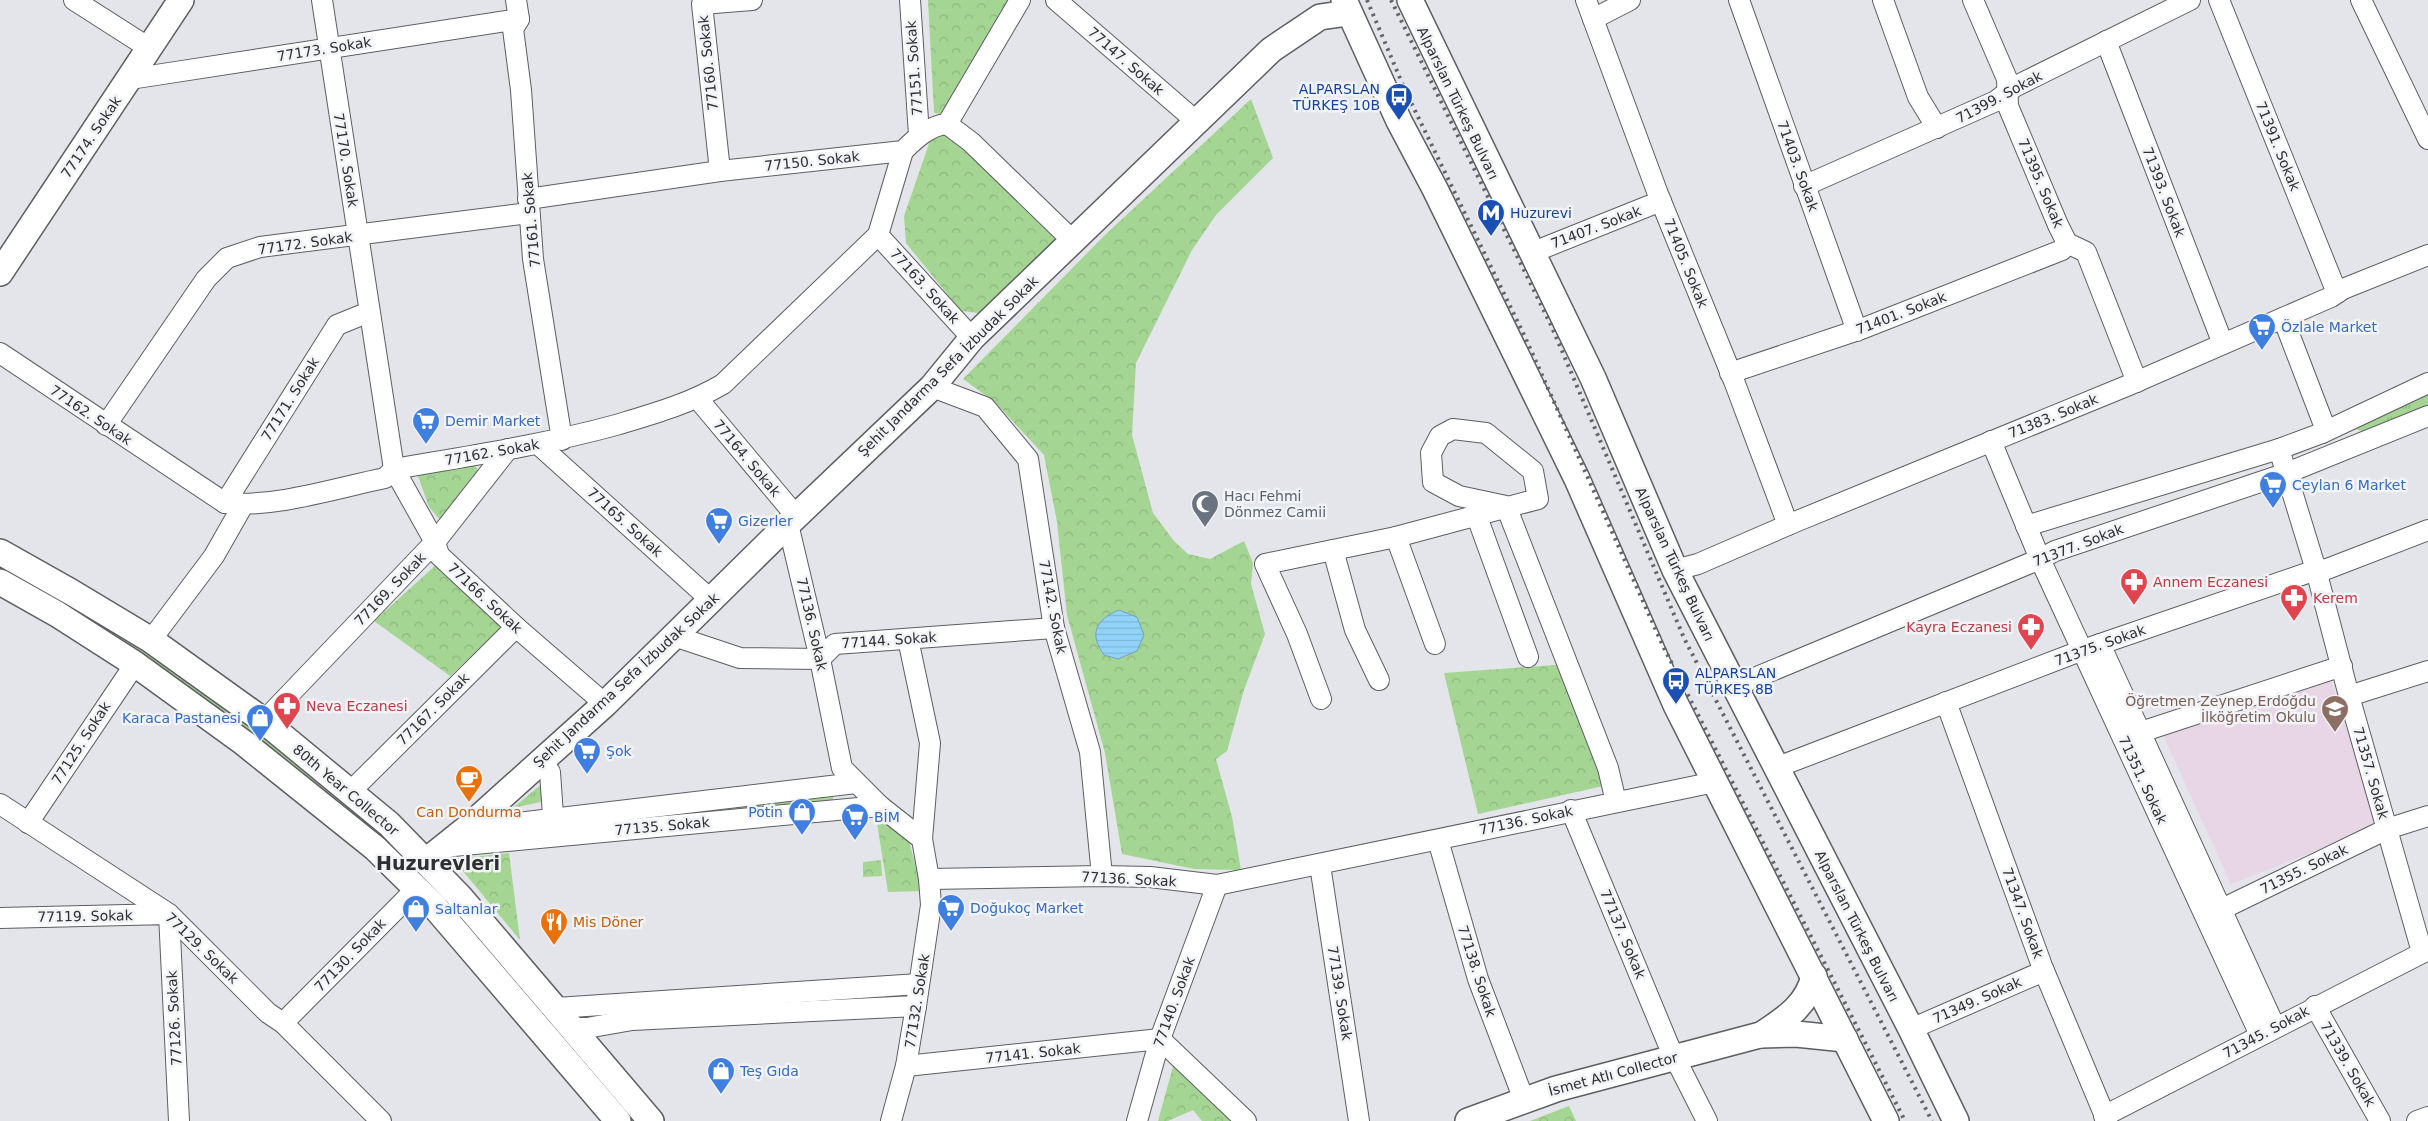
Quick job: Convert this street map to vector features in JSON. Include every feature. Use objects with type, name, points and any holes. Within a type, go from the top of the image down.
[{"type":"main road","name":"77174. Sokak","points":[[0,273],[181,0]]},
{"type":"main road","name":"Alparslan Türkeş Bulvarı","points":[[1410,0],[1593,378],[1675,570],[1733,687],[1911,1029],[1956,1121]]},
{"type":"main road","points":[[1426,36],[1424,17],[1428,0]]},
{"type":"main road","name":"Şehit Jandarma Sefa İzbudak Sokak","points":[[434,854],[466,829],[605,704],[792,520],[932,387],[972,338],[1074,242],[1271,50],[1320,17],[1346,7]]},
{"type":"main road","points":[[1346,7],[1399,121],[1435,189],[1577,479],[1676,705],[1886,1121]]},
{"type":"main road","name":"80th Year Collector","points":[[0,552],[151,640],[264,720],[389,824],[434,854],[572,1028],[651,1121]]},
{"type":"main road","name":"80th Year Collector","points":[[0,582],[134,664],[244,743],[375,848],[417,888],[618,1121]]},
{"type":"main road","points":[[1760,1035],[1794,1014],[1812,986],[1814,976]]},
{"type":"main road","points":[[1760,1035],[1796,1034],[1845,1039]]},
{"type":"main road","name":"İsmet Atlı Collector","points":[[1468,1121],[1524,1100],[1760,1035]]},
{"type":"street","points":[[74,0],[149,48]]},
{"type":"street","name":"77170. Sokak","points":[[322,0],[394,469]]},
{"type":"street","name":"77160. Sokak","points":[[720,171],[700,2],[752,0]]},
{"type":"street","name":"77151. Sokak","points":[[910,0],[919,135]]},
{"type":"street","points":[[947,124],[1020,0]]},
{"type":"street","name":"77147. Sokak","points":[[1056,0],[1197,122]]},
{"type":"street","name":"71405. Sokak","points":[[1586,0],[1788,525]]},
{"type":"street","points":[[1593,19],[1630,0]]},
{"type":"street","name":"71403. Sokak","points":[[1739,0],[1857,330]]},
{"type":"street","points":[[1883,0],[1918,98],[1937,128]]},
{"type":"street","name":"71395. Sokak","points":[[1973,0],[2007,79],[2008,106],[2067,242],[2086,252],[2137,382]]},
{"type":"street","name":"71399. Sokak","points":[[1804,186],[1996,101],[2007,93],[2106,41],[2190,0]]},
{"type":"street","name":"71391. Sokak","points":[[2218,0],[2337,293]]},
{"type":"street","points":[[2361,0],[2428,139]]},
{"type":"street","name":"77173. Sokak","points":[[130,79],[329,48],[518,10]]},
{"type":"street","name":"77161. Sokak","points":[[518,10],[512,29],[521,90],[533,259],[562,440]]},
{"type":"street","name":"71393. Sokak","points":[[2106,41],[2223,344]]},
{"type":"street","points":[[903,151],[919,135],[941,124],[947,124],[971,142],[1074,242]]},
{"type":"street","name":"77150. Sokak","points":[[528,206],[720,171],[903,151]]},
{"type":"street","name":"77162. Sokak","points":[[0,353],[106,425],[234,504],[267,502],[385,478],[394,469],[562,440],[698,399],[723,384],[878,235],[903,151]]},
{"type":"street","name":"71407. Sokak","points":[[1531,253],[1662,201]]},
{"type":"street","name":"77172. Sokak","points":[[106,425],[206,279],[227,258],[260,247],[357,235],[528,206]]},
{"type":"street","name":"77163. Sokak","points":[[878,235],[972,338]]},
{"type":"street","name":"71401. Sokak","points":[[1730,373],[1857,330],[2062,250],[2067,242]]},
{"type":"street","name":"71383. Sokak","points":[[1675,570],[1698,564],[1788,525],[2137,382],[2337,293],[2428,255]]},
{"type":"street","name":"77171. Sokak","points":[[151,640],[214,556],[234,504],[337,325],[369,312]]},
{"type":"street","points":[[2283,318],[2324,425],[2322,433]]},
{"type":"street","points":[[2026,526],[2279,449],[2322,433],[2428,383]]},
{"type":"street","name":"77142. Sokak","points":[[932,387],[985,407],[1028,459],[1054,628],[1090,752],[1102,876]]},
{"type":"street","name":"77164. Sokak","points":[[698,399],[792,520]]},
{"type":"street","name":"71377. Sokak","points":[[1733,687],[2040,560],[2055,551],[2287,473],[2428,416]]},
{"type":"street","points":[[1321,699],[1297,634],[1265,564],[1396,537],[1476,514],[1538,499],[1533,471],[1486,433],[1453,429],[1440,436],[1431,453],[1432,482],[1459,496],[1506,506]]},
{"type":"street","name":"71351. Sokak","points":[[1991,441],[2040,560],[2141,732],[2222,909],[2268,1031]]},
{"type":"street","name":"77165. Sokak","points":[[538,444],[711,600]]},
{"type":"street","name":"77169. Sokak","points":[[264,720],[435,542],[508,449]]},
{"type":"street","name":"71357. Sokak","points":[[2279,449],[2316,570],[2342,666],[2348,696],[2386,829],[2425,951]]},
{"type":"street","name":"77166. Sokak","points":[[394,469],[435,542],[439,555],[516,627],[605,704]]},
{"type":"street","points":[[1506,506],[1608,768],[1616,802]]},
{"type":"street","points":[[1476,514],[1528,656]]},
{"type":"street","name":"77136. Sokak","points":[[792,520],[842,768],[880,806],[922,839]]},
{"type":"street","name":"71375. Sokak","points":[[1775,768],[2091,647],[2316,570],[2327,569],[2428,530]]},
{"type":"street","points":[[1396,537],[1435,644]]},
{"type":"street","points":[[1333,550],[1355,630],[1379,680]]},
{"type":"street","name":"77167. Sokak","points":[[350,792],[516,627]]},
{"type":"street","name":"77144. Sokak","points":[[820,659],[836,644],[1054,628]]},
{"type":"street","points":[[674,636],[740,658],[820,659]]},
{"type":"street","points":[[908,638],[930,743],[922,839],[929,879]]},
{"type":"street","name":"71351. Sokak","points":[[2091,647],[2268,1031]]},
{"type":"street","name":"77125. Sokak","points":[[28,823],[134,664]]},
{"type":"street","points":[[2141,732],[2342,666]]},
{"type":"street","points":[[2348,696],[2428,671]]},
{"type":"street","name":"71347. Sokak","points":[[1946,702],[2044,971],[2105,1118]]},
{"type":"street","points":[[540,762],[550,772],[554,827]]},
{"type":"street","name":"77136. Sokak","points":[[929,879],[1150,877],[1217,886],[1571,810],[1715,782]]},
{"type":"street","name":"77135. Sokak","points":[[434,854],[554,827],[856,783]]},
{"type":"street","name":"77129. Sokak","points":[[0,804],[169,914],[268,1013],[283,1023],[381,1121]]},
{"type":"street","name":"77135. Sokak","points":[[466,829],[554,827],[880,806]]},
{"type":"street","name":"77137. Sokak","points":[[1571,810],[1675,1057],[1707,1121]]},
{"type":"street","name":"71355. Sokak","points":[[2222,909],[2386,829],[2428,816]]},
{"type":"street","name":"77138. Sokak","points":[[1438,840],[1478,980],[1524,1100]]},
{"type":"street","name":"77139. Sokak","points":[[1320,865],[1359,1121]]},
{"type":"street","name":"77132. Sokak","points":[[891,1121],[906,1066],[916,1006],[931,905],[929,879]]},
{"type":"street","name":"77140. Sokak","points":[[1137,1121],[1160,1039],[1217,886]]},
{"type":"street","name":"77130. Sokak","points":[[283,1023],[417,888]]},
{"type":"street","name":"77119. Sokak","points":[[0,918],[169,914]]},
{"type":"street","name":"77126. Sokak","points":[[169,914],[179,1121]]},
{"type":"street","name":"71345. Sokak","points":[[2105,1118],[2315,1006],[2425,951]]},
{"type":"street","name":"71349. Sokak","points":[[1911,1029],[2044,971]]},
{"type":"street","points":[[556,1008],[919,984]]},
{"type":"street","points":[[572,1028],[587,1028],[632,1020],[916,1006]]},
{"type":"street","name":"71339. Sokak","points":[[2315,1006],[2380,1121]]},
{"type":"street","points":[[1160,1039],[1246,1121]]},
{"type":"street","name":"77141. Sokak","points":[[906,1066],[1160,1039]]},
{"type":"street","points":[[2417,1121],[2428,1116]]},
{"type":"shaded area","points":[[2331,681],[2379,826],[2231,884],[2163,735]]},
{"type":"green space","points":[[928,0],[1016,0],[948,115],[934,113]]},
{"type":"green space","points":[[1251,99],[1273,158],[1216,215],[1192,250],[1136,363],[1132,435],[1153,513],[1174,541],[1188,554],[1210,559],[1244,541],[1253,563],[1251,584],[1265,634],[1244,690],[1227,751],[1216,759],[1232,817],[1241,870],[1194,869],[1122,854],[1105,753],[1067,615],[1057,522],[1044,455],[995,402],[963,379],[1106,234]]},
{"type":"green space","points":[[933,132],[960,134],[1058,239],[1018,280],[978,313],[961,311],[906,243],[904,216]]},
{"type":"green space","points":[[2428,395],[2428,412],[2374,435],[2355,429]]},
{"type":"green space","points":[[475,465],[481,475],[440,520],[429,507],[418,476]]},
{"type":"green space","points":[[0,562],[157,657],[256,729],[400,845],[640,1121],[631,1121],[454,915],[0,571]]},
{"type":"green space","points":[[436,565],[504,625],[450,676],[374,621]]},
{"type":"green space","points":[[1568,664],[1608,785],[1478,814],[1444,673]]},
{"type":"green space","points":[[544,782],[545,801],[513,808]]},
{"type":"green space","points":[[833,797],[833,801],[561,828],[560,825]]},
{"type":"green space","points":[[876,817],[907,833],[922,891],[888,892]]},
{"type":"green space","points":[[509,853],[520,940],[453,859]]},
{"type":"green space","points":[[881,860],[882,876],[863,877],[863,862]]},
{"type":"green space","points":[[1174,1063],[1235,1121],[1202,1121],[1193,1110],[1168,1121],[1158,1121]]},
{"type":"green space","points":[[1569,1106],[1576,1121],[1530,1121]]},
{"type":"water","points":[[1119,610],[1137,617],[1144,635],[1137,651],[1118,659],[1104,655],[1099,647],[1096,634],[1097,628],[1104,618]]},
{"type":"railway","points":[[1367,0],[1405,90],[1525,337],[1663,646],[1905,1121]]},
{"type":"railway","points":[[1391,0],[1551,325],[1684,638],[1932,1121]]},
{"type":"place","name":"ALPARSLAN TÜRKEŞ 10B","points":[[1399,121]]},
{"type":"place","name":"Huzurevi","points":[[1491,237]]},
{"type":"place","name":"Özlale Market","points":[[2262,351]]},
{"type":"place","name":"Demir Market","points":[[426,445]]},
{"type":"place","name":"Ceylan 6 Market","points":[[2273,509]]},
{"type":"place","name":"Hacı Fehmi Dönmez Camii","points":[[1205,528]]},
{"type":"place","name":"Gizerler","points":[[719,545]]},
{"type":"place","name":"Annem Eczanesi","points":[[2134,606]]},
{"type":"place","name":"Kerem","points":[[2294,622]]},
{"type":"place","name":"Kayra Eczanesi","points":[[2031,651]]},
{"type":"place","name":"ALPARSLAN TÜRKEŞ 8B","points":[[1676,705]]},
{"type":"place","name":"Neva Eczanesi","points":[[287,730]]},
{"type":"place","name":"Öğretmen Zeynep Erdoğdu İlköğretim Okulu","points":[[2335,733]]},
{"type":"place","name":"Karaca Pastanesi","points":[[260,742]]},
{"type":"place","name":"Şok","points":[[587,775]]},
{"type":"place","name":"Can Dondurma","points":[[469,803]]},
{"type":"place","name":"Potin","points":[[802,836]]},
{"type":"place","name":"BİM","points":[[855,841]]},
{"type":"place","name":"Doğukoç Market","points":[[951,932]]},
{"type":"place","name":"Saltanlar","points":[[416,933]]},
{"type":"place","name":"Mis Döner","points":[[554,946]]},
{"type":"place","name":"Teş Gıda","points":[[721,1095]]},
{"type":"district","name":"Huzurevleri","points":[[438,863]]}]
